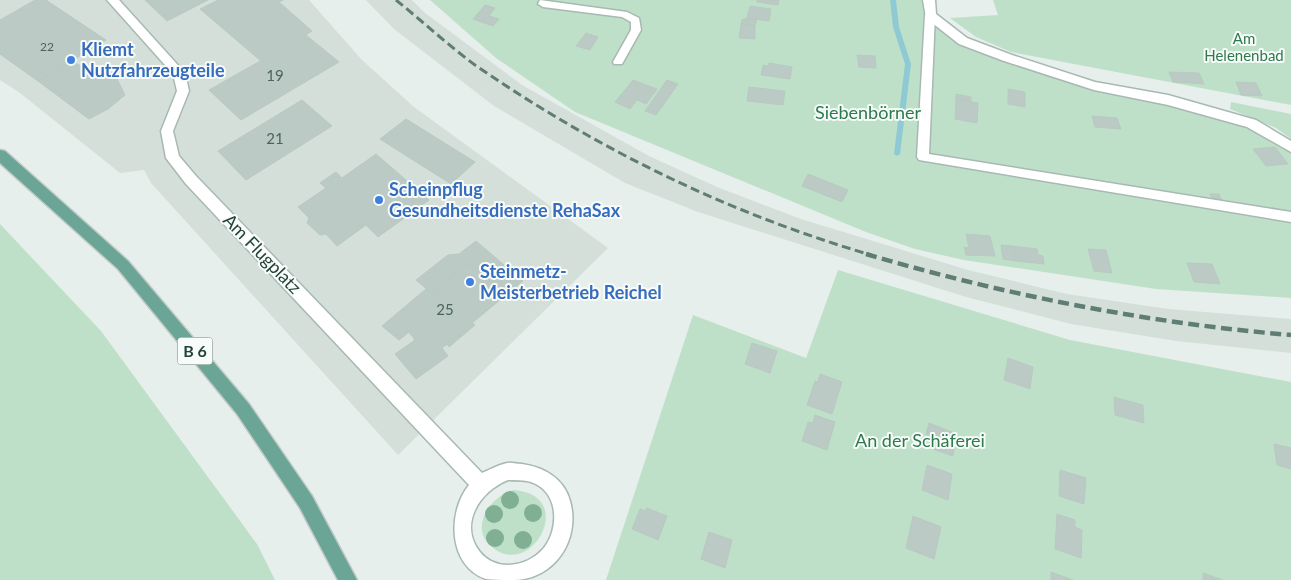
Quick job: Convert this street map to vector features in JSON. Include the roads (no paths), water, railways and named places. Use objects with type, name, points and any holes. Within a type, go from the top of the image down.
[{"type":"main road","name":"B 6","points":[[0,156],[123,265],[237,401],[306,502],[348,580]]},
{"type":"street","name":"Am Flugplatz","points":[[113,0],[179,73],[183,91],[167,131],[173,158],[191,180],[481,485]]},
{"type":"street","points":[[930,0],[930,15],[963,41],[1094,86],[1168,100],[1251,123],[1291,147]]},
{"type":"street","points":[[522,471],[542,477],[557,491],[562,504],[564,522],[560,539],[550,555],[536,567],[520,574],[503,575],[487,570],[474,560],[466,546],[462,530],[464,514],[471,498],[481,485],[494,476],[522,471]]},
{"type":"lane","points":[[545,0],[543,4],[624,14],[636,20],[636,30],[618,62]]},
{"type":"lane","points":[[930,15],[923,157],[1291,217]]},
{"type":"waterway","name":"Siebenbörner","points":[[893,0],[896,27],[908,64],[897,154]]},
{"type":"railway","points":[[396,0],[475,65],[521,96],[616,151],[715,199],[818,238],[871,255]]},
{"type":"railway","points":[[866,254],[971,282],[1077,305],[1183,323],[1291,335]]},
{"type":"place","name":"Kliemt Nutzfahrzeugteile","points":[[71,60]]},
{"type":"place","name":"Scheinpflug Gesundheitsdienste RehaSax","points":[[379,200]]},
{"type":"place","name":"Steinmetz- Meisterbetrieb Reichel","points":[[470,282]]},
{"type":"park label","name":"Am Helenenbad","points":[[1244,48]]},
{"type":"park label","name":"An der Schäferei","points":[[920,441]]}]
